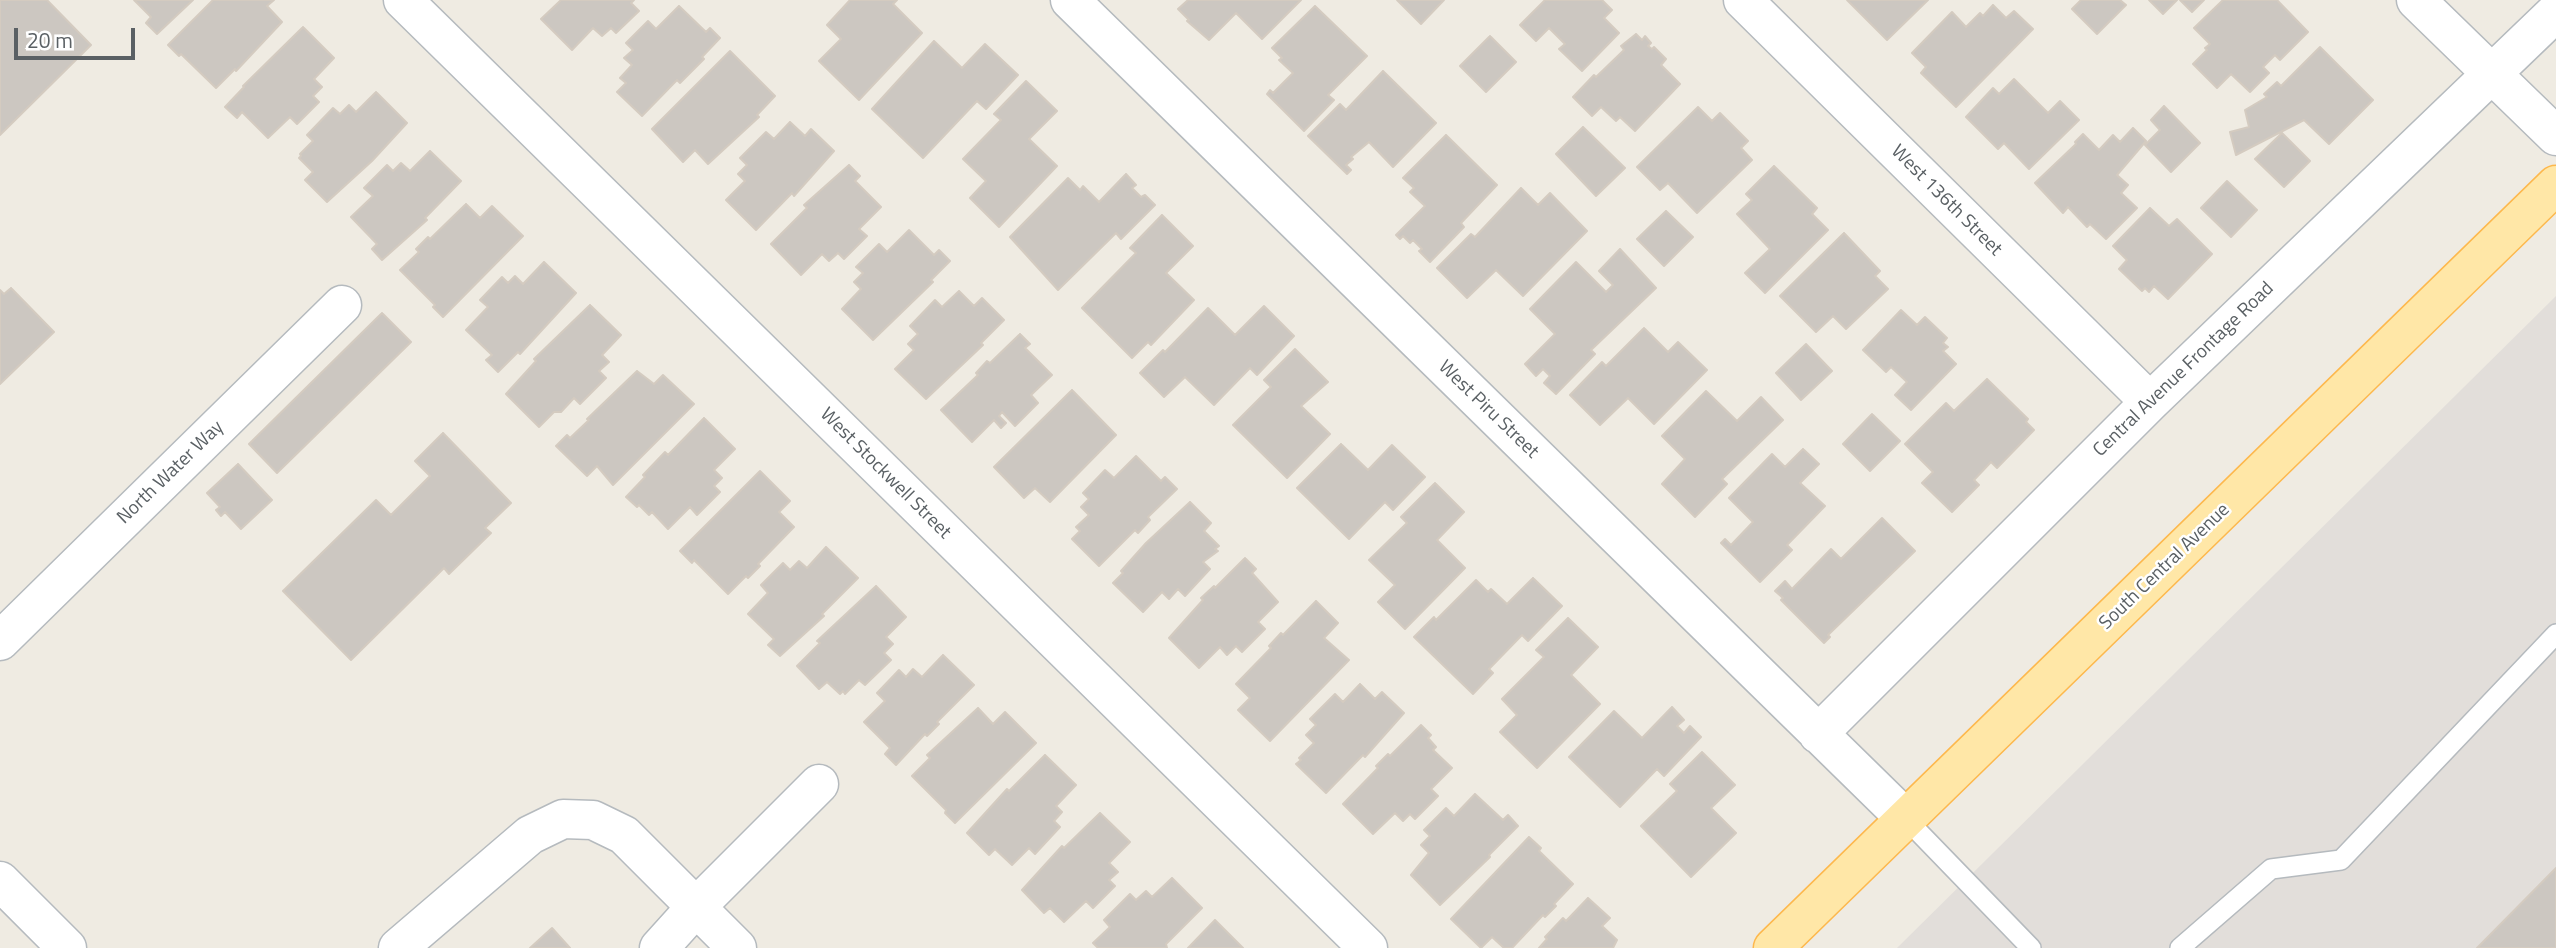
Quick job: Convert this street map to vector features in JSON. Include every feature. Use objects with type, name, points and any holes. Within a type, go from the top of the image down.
[{"type":"main road","name":"South Central Avenue","points":[[1773,948],[2556,186]]},
{"type":"street","name":"West Stockwell Street","points":[[403,0],[1367,948]]},
{"type":"street","name":"West Piru Street","points":[[1070,0],[1907,820]]},
{"type":"street","name":"West 136th Street","points":[[1743,0],[2150,402]]},
{"type":"street","points":[[2416,0],[2556,136]]},
{"type":"street","name":"Central Avenue Frontage Road","points":[[1818,734],[2150,402],[2556,12]]},
{"type":"street","name":"North Water Way","points":[[0,641],[342,305]]},
{"type":"street","points":[[659,948],[696,907],[819,784]]},
{"type":"street","points":[[398,948],[530,835],[563,819],[593,820],[624,835],[737,948]]},
{"type":"street","points":[[0,881],[67,948]]},
{"type":"lane","points":[[2180,948],[2271,869],[2341,860],[2556,634]]},
{"type":"lane","points":[[1907,820],[2031,948]]},
{"type":"shaded area","points":[[2556,296],[2556,948],[1897,948]]},
{"type":"building","points":[[0,0],[47,0],[91,45],[0,135]]},
{"type":"building","points":[[134,0],[193,0],[157,34],[146,23],[151,17]]},
{"type":"building","points":[[213,0],[274,0],[267,6],[282,22],[236,71],[235,69],[216,88],[168,45]]},
{"type":"building","points":[[561,0],[634,0],[631,3],[639,11],[616,33],[611,28],[602,36],[593,28],[572,50],[541,19]]},
{"type":"building","points":[[850,0],[897,0],[893,4],[922,33],[859,100],[819,61],[841,39],[827,25]]},
{"type":"building","points":[[1188,0],[1301,0],[1262,39],[1236,13],[1209,40],[1187,21],[1189,20],[1178,9]]},
{"type":"building","points":[[1397,0],[1444,0],[1421,24]]},
{"type":"building","points":[[1545,0],[1602,0],[1612,10],[1604,18],[1619,33],[1582,71],[1559,49],[1565,44],[1549,28],[1536,41],[1520,25]]},
{"type":"building","points":[[1847,0],[1928,0],[1887,40]]},
{"type":"building","points":[[2081,0],[2120,0],[2126,5],[2097,34],[2072,9]]},
{"type":"building","points":[[2149,0],[2177,0],[2163,14]]},
{"type":"building","points":[[2180,0],[2204,0],[2192,12]]},
{"type":"building","points":[[2223,0],[2277,0],[2308,32],[2280,60],[2275,55],[2263,67],[2269,73],[2250,92],[2231,74],[2217,88],[2193,64],[2210,44],[2194,28]]},
{"type":"building","points":[[1993,5],[2006,18],[2014,11],[2033,29],[1956,107],[1921,73],[1926,67],[1912,53],[1952,12],[1966,27],[1980,13],[1983,16]]},
{"type":"building","points":[[679,6],[706,32],[710,28],[720,38],[680,83],[677,80],[642,116],[617,92],[626,83],[620,78],[632,65],[624,58],[633,50],[626,43],[648,21],[656,29]]},
{"type":"building","points":[[1315,6],[1367,56],[1328,95],[1334,100],[1304,131],[1267,94],[1270,90],[1273,93],[1293,73],[1279,60],[1282,58],[1272,48]]},
{"type":"building","points":[[303,27],[334,58],[314,79],[322,87],[313,96],[319,102],[297,124],[290,117],[268,138],[242,112],[237,118],[225,107]]},
{"type":"building","points":[[1636,34],[1642,40],[1645,36],[1651,43],[1648,46],[1652,49],[1654,47],[1666,59],[1661,65],[1680,84],[1635,131],[1620,117],[1616,121],[1601,107],[1592,116],[1573,97],[1624,50],[1621,46]]},
{"type":"building","points":[[1490,36],[1516,62],[1486,92],[1460,66]]},
{"type":"building","points":[[934,41],[962,68],[985,44],[1018,75],[986,109],[977,101],[923,158],[872,109]]},
{"type":"building","points":[[2320,47],[2373,100],[2329,144],[2304,120],[2236,155],[2230,132],[2249,127],[2245,110],[2267,97],[2264,94],[2277,82],[2281,86]]},
{"type":"building","points":[[730,51],[775,96],[757,115],[759,117],[708,164],[695,150],[683,162],[652,129]]},
{"type":"building","points":[[1383,71],[1436,123],[1393,167],[1369,142],[1351,157],[1353,159],[1346,165],[1351,170],[1347,174],[1308,136],[1340,104],[1346,110]]},
{"type":"building","points":[[2014,79],[2048,113],[2060,101],[2079,120],[2029,169],[2004,143],[1998,149],[1966,117],[1993,88],[1999,94]]},
{"type":"building","points":[[1026,81],[1057,111],[1029,139],[1057,166],[999,227],[970,198],[986,181],[963,159],[1001,120],[994,114]]},
{"type":"building","points":[[376,92],[407,123],[372,161],[327,202],[305,180],[313,172],[299,158],[313,141],[307,135],[333,108],[340,114],[349,105],[356,112]]},
{"type":"building","points":[[2164,106],[2200,143],[2171,172],[2145,145],[2160,130],[2151,120]]},
{"type":"building","points":[[1698,107],[1712,121],[1720,113],[1748,141],[1741,148],[1752,160],[1697,213],[1668,183],[1660,190],[1637,167]]},
{"type":"building","points":[[790,122],[805,136],[811,129],[834,151],[794,196],[792,193],[756,230],[726,200],[745,181],[738,174],[747,165],[740,158],[766,132],[774,139]]},
{"type":"building","points":[[1583,127],[1625,168],[1596,196],[1556,154]]},
{"type":"building","points":[[2133,128],[2146,141],[2117,175],[2128,185],[2121,193],[2137,208],[2106,239],[2090,224],[2087,227],[2068,207],[2063,213],[2035,183],[2083,134],[2099,150],[2113,135],[2120,142]]},
{"type":"building","points":[[2282,133],[2310,161],[2284,187],[2255,159]]},
{"type":"building","points":[[1446,135],[1497,185],[1461,223],[1464,227],[1430,262],[1413,240],[1410,243],[1403,236],[1400,239],[1396,235],[1425,206],[1410,192],[1414,188],[1403,178]]},
{"type":"building","points":[[430,151],[461,181],[425,218],[427,220],[382,260],[372,249],[377,244],[351,217],[373,196],[364,188],[387,165],[393,171],[401,163],[410,171]]},
{"type":"building","points":[[849,165],[860,176],[855,181],[881,207],[859,229],[867,236],[844,259],[838,253],[829,261],[822,254],[801,275],[771,244],[807,208],[804,205]]},
{"type":"building","points":[[1774,166],[1817,208],[1812,214],[1828,230],[1765,293],[1745,273],[1770,249],[1737,214],[1752,200],[1746,194]]},
{"type":"building","points":[[1126,174],[1136,185],[1132,188],[1155,205],[1121,239],[1116,233],[1058,290],[1010,237],[1068,178],[1080,190],[1083,186],[1099,202]]},
{"type":"building","points":[[2227,181],[2257,210],[2231,237],[2201,208]]},
{"type":"building","points":[[1521,188],[1538,205],[1550,193],[1587,231],[1523,296],[1496,270],[1467,298],[1437,268],[1471,234],[1475,237]]},
{"type":"building","points":[[466,204],[480,218],[492,206],[523,236],[443,317],[433,307],[435,305],[400,270],[419,252],[416,249],[428,237],[430,239]]},
{"type":"building","points":[[2150,208],[2169,226],[2177,219],[2212,254],[2168,299],[2154,286],[2149,292],[2145,288],[2142,291],[2119,269],[2127,260],[2113,246]]},
{"type":"building","points":[[1666,211],[1693,237],[1664,266],[1637,239]]},
{"type":"building","points":[[1162,215],[1193,246],[1166,273],[1194,300],[1151,345],[1148,342],[1132,358],[1082,308],[1136,253],[1130,248]]},
{"type":"building","points":[[909,230],[934,255],[939,250],[950,261],[931,280],[933,282],[873,340],[842,309],[861,289],[854,282],[863,273],[856,267],[879,244],[887,252]]},
{"type":"building","points":[[1844,233],[1880,271],[1875,276],[1888,289],[1846,329],[1833,316],[1816,332],[1780,296]]},
{"type":"building","points":[[1620,249],[1656,288],[1591,350],[1595,354],[1556,394],[1544,383],[1550,376],[1543,369],[1536,376],[1525,364],[1555,334],[1530,309],[1576,262],[1606,292],[1613,285],[1599,271]]},
{"type":"building","points":[[544,262],[576,293],[520,354],[518,352],[498,372],[486,360],[492,355],[466,330],[488,307],[480,300],[502,277],[508,283],[515,276],[523,284]]},
{"type":"building","points":[[11,288],[54,332],[0,384],[0,290],[4,294]]},
{"type":"building","points":[[959,291],[974,306],[982,298],[1004,320],[981,343],[983,345],[926,399],[895,369],[914,350],[908,344],[918,334],[910,326],[935,300],[942,307]]},
{"type":"building","points":[[590,305],[621,335],[602,355],[609,362],[599,371],[606,378],[580,404],[574,398],[561,412],[554,412],[539,427],[506,394],[536,361],[534,359]]},
{"type":"building","points":[[1264,306],[1294,336],[1257,375],[1250,368],[1214,405],[1185,377],[1164,397],[1140,373],[1208,308],[1235,335]]},
{"type":"building","points":[[1901,310],[1917,325],[1925,317],[1947,338],[1943,343],[1948,347],[1943,351],[1956,364],[1911,410],[1895,395],[1907,382],[1891,367],[1886,372],[1863,350]]},
{"type":"building","points":[[382,313],[411,342],[277,473],[249,444]]},
{"type":"building","points":[[1644,328],[1668,352],[1678,342],[1707,370],[1654,424],[1628,398],[1600,425],[1570,395],[1602,362],[1606,366]]},
{"type":"building","points":[[1020,334],[1030,344],[1025,348],[1052,375],[1031,395],[1038,403],[1015,426],[1002,412],[999,416],[1006,423],[1001,428],[994,420],[972,442],[941,410],[978,375],[976,373],[987,361],[990,363]]},
{"type":"building","points":[[1806,344],[1832,371],[1801,400],[1776,373]]},
{"type":"building","points":[[1295,349],[1328,382],[1301,406],[1330,434],[1287,478],[1233,425],[1271,387],[1264,380]]},
{"type":"building","points":[[637,371],[654,384],[663,375],[694,404],[613,485],[597,466],[587,476],[556,446],[567,435],[570,438]]},
{"type":"building","points":[[1987,379],[2028,419],[2026,422],[2034,430],[1997,468],[1991,462],[1974,480],[1979,485],[1952,512],[1922,483],[1933,472],[1905,444],[1946,403],[1954,411]]},
{"type":"building","points":[[1072,390],[1116,435],[1050,502],[1035,488],[1024,498],[994,467]]},
{"type":"building","points":[[1706,391],[1737,421],[1761,397],[1783,420],[1722,479],[1727,484],[1695,517],[1662,484],[1685,459],[1662,436]]},
{"type":"building","points":[[1872,414],[1900,441],[1870,471],[1843,444]]},
{"type":"building","points":[[704,418],[735,449],[714,470],[722,478],[714,486],[720,492],[697,515],[690,507],[668,529],[652,512],[649,515],[626,497],[665,452],[668,455]]},
{"type":"building","points":[[443,433],[511,503],[485,528],[491,533],[449,574],[444,568],[351,660],[283,591],[376,500],[391,515],[430,476],[415,461]]},
{"type":"building","points":[[1341,444],[1368,470],[1392,445],[1425,477],[1393,510],[1385,502],[1349,539],[1297,488]]},
{"type":"building","points":[[1803,449],[1819,464],[1800,483],[1825,506],[1787,545],[1792,550],[1760,582],[1721,543],[1725,539],[1731,545],[1753,522],[1729,498],[1772,454],[1785,467]]},
{"type":"building","points":[[1136,456],[1161,481],[1165,477],[1177,489],[1148,517],[1150,520],[1138,533],[1135,530],[1099,566],[1072,539],[1080,531],[1076,527],[1089,515],[1081,507],[1089,499],[1083,493],[1105,470],[1114,478]]},
{"type":"building","points":[[238,464],[272,500],[241,529],[225,512],[221,516],[216,510],[220,507],[207,493]]},
{"type":"building","points":[[760,471],[790,501],[779,512],[794,527],[758,564],[760,566],[728,594],[694,560],[692,563],[680,551]]},
{"type":"building","points":[[1435,483],[1464,512],[1437,540],[1465,568],[1405,629],[1378,602],[1395,585],[1369,560],[1407,523],[1401,517]]},
{"type":"building","points":[[1190,502],[1211,523],[1204,531],[1219,546],[1215,549],[1218,551],[1203,562],[1210,569],[1185,596],[1178,589],[1169,599],[1162,592],[1143,612],[1113,583],[1146,543]]},
{"type":"building","points":[[1882,518],[1915,551],[1828,635],[1830,637],[1824,643],[1775,591],[1785,581],[1792,589],[1831,549],[1841,559]]},
{"type":"building","points":[[826,547],[858,578],[822,614],[824,616],[780,656],[768,645],[774,639],[748,614],[768,593],[761,585],[783,563],[790,570],[799,561],[807,568]]},
{"type":"building","points":[[1245,558],[1256,569],[1252,573],[1278,602],[1258,622],[1265,629],[1242,652],[1236,646],[1227,655],[1220,647],[1199,668],[1169,638],[1203,600],[1201,598]]},
{"type":"building","points":[[1533,578],[1562,606],[1528,641],[1522,635],[1489,669],[1493,673],[1473,694],[1414,637],[1434,617],[1436,620],[1476,580],[1488,592],[1491,589],[1507,604]]},
{"type":"building","points":[[876,586],[906,617],[886,637],[893,644],[884,653],[891,660],[865,685],[859,680],[845,694],[843,691],[840,694],[827,682],[819,689],[797,666],[820,643],[817,641]]},
{"type":"building","points":[[1316,601],[1338,623],[1324,638],[1349,660],[1270,741],[1238,710],[1250,698],[1236,684],[1271,648],[1269,646],[1281,633],[1283,635]]},
{"type":"building","points":[[1568,618],[1598,647],[1571,675],[1600,704],[1537,768],[1500,732],[1517,715],[1502,699],[1544,657],[1536,650]]},
{"type":"building","points":[[943,655],[974,685],[937,722],[939,724],[927,736],[925,734],[896,765],[885,754],[890,748],[864,722],[885,701],[877,693],[899,670],[906,677],[913,669],[922,677]]},
{"type":"building","points":[[1360,684],[1375,699],[1382,692],[1404,713],[1365,757],[1363,755],[1326,793],[1296,764],[1314,743],[1306,735],[1316,725],[1310,719],[1335,694],[1343,702]]},
{"type":"building","points":[[1672,707],[1684,720],[1677,726],[1684,733],[1690,726],[1701,737],[1664,776],[1657,769],[1620,807],[1569,757],[1614,711],[1642,738]]},
{"type":"building","points":[[978,708],[993,724],[1005,712],[1036,743],[955,823],[945,813],[946,810],[912,776],[930,758],[927,755]]},
{"type":"building","points":[[1421,725],[1431,735],[1428,738],[1436,747],[1433,750],[1452,768],[1431,789],[1438,796],[1415,819],[1410,814],[1403,821],[1395,813],[1373,834],[1343,804],[1378,768],[1376,766]]},
{"type":"building","points":[[1702,752],[1735,785],[1711,808],[1736,833],[1691,877],[1641,826],[1677,791],[1670,784]]},
{"type":"building","points":[[1045,755],[1076,785],[1056,806],[1062,812],[1054,821],[1060,827],[1035,854],[1029,848],[1012,865],[995,849],[989,855],[967,833],[1007,789],[1009,791]]},
{"type":"building","points":[[1475,794],[1503,820],[1508,815],[1518,826],[1440,905],[1411,875],[1429,853],[1421,845],[1430,836],[1424,830],[1446,808],[1454,816]]},
{"type":"building","points":[[1100,813],[1130,842],[1109,863],[1118,872],[1109,880],[1115,886],[1093,908],[1086,901],[1064,922],[1050,908],[1044,913],[1022,890],[1062,846],[1064,848]]},
{"type":"building","points":[[1529,837],[1541,848],[1539,851],[1573,884],[1554,904],[1556,906],[1545,917],[1543,915],[1512,948],[1504,948],[1492,937],[1481,948],[1451,919]]},
{"type":"building","points":[[2556,868],[2556,948],[2477,948]]},
{"type":"building","points":[[1172,878],[1202,908],[1166,944],[1167,948],[1098,948],[1093,943],[1110,927],[1104,920],[1130,894],[1136,900],[1146,891],[1152,897]]},
{"type":"building","points":[[1588,898],[1610,918],[1602,926],[1617,940],[1613,948],[1539,948],[1547,939],[1545,937],[1563,918],[1566,921]]},
{"type":"building","points":[[1215,920],[1243,948],[1188,948]]},
{"type":"building","points":[[552,928],[570,948],[530,948]]}]
